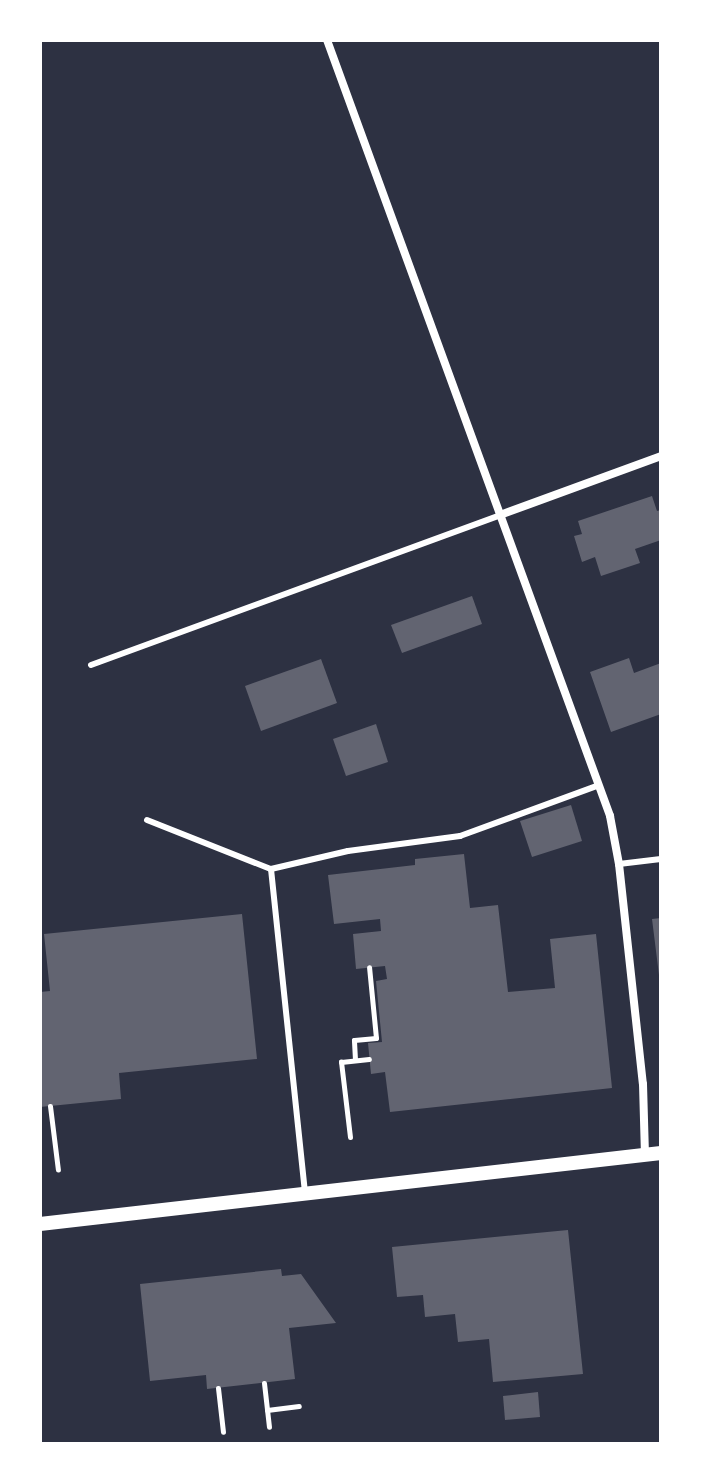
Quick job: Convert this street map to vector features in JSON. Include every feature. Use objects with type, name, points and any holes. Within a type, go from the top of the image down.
[{"type":"street","points":[[327,40],[616,836],[644,1103],[645,1155]]},
{"type":"street","points":[[500,515],[661,456]]},
{"type":"street","points":[[40,1224],[661,1153]]},
{"type":"lane","points":[[91,665],[500,515]]},
{"type":"lane","points":[[147,820],[271,869],[348,851],[460,836],[599,785]]},
{"type":"lane","points":[[619,864],[661,859]]},
{"type":"lane","points":[[271,869],[305,1194]]},
{"type":"path","points":[[355,1060],[354,1040],[376,1038],[369,967]]},
{"type":"path","points":[[350,1137],[341,1062],[369,1059]]},
{"type":"path","points":[[50,1106],[58,1170]]},
{"type":"path","points":[[264,1383],[269,1427]]},
{"type":"path","points":[[218,1388],[223,1432]]},
{"type":"path","points":[[267,1410],[299,1406]]},
{"type":"building","points":[[652,496],[657,511],[661,510],[661,540],[635,549],[640,563],[601,576],[595,557],[582,562],[574,536],[582,534],[578,521]]},
{"type":"building","points":[[472,596],[482,624],[402,653],[391,625]]},
{"type":"building","points":[[629,658],[634,673],[661,663],[661,714],[611,732],[590,672]]},
{"type":"building","points":[[321,659],[337,703],[261,731],[245,686]]},
{"type":"building","points":[[376,724],[388,762],[346,776],[333,739]]},
{"type":"building","points":[[571,805],[582,841],[532,857],[520,821]]},
{"type":"building","points":[[464,854],[470,908],[498,905],[508,992],[555,988],[550,939],[596,934],[612,1088],[390,1112],[385,1072],[371,1074],[368,1043],[382,1042],[376,981],[387,979],[385,966],[356,969],[353,934],[381,931],[380,919],[334,924],[328,875],[415,865],[415,859]]},
{"type":"building","points":[[242,914],[257,1059],[119,1073],[121,1099],[40,1107],[40,992],[50,991],[44,934]]},
{"type":"building","points":[[661,918],[661,975],[659,975],[652,919]]},
{"type":"building","points":[[568,1230],[583,1374],[493,1382],[489,1339],[458,1342],[455,1314],[425,1317],[423,1295],[397,1297],[392,1247]]},
{"type":"building","points":[[281,1269],[282,1276],[301,1274],[336,1323],[289,1328],[295,1379],[207,1389],[206,1375],[150,1381],[140,1284]]},
{"type":"building","points":[[538,1392],[540,1417],[505,1420],[503,1396]]}]
